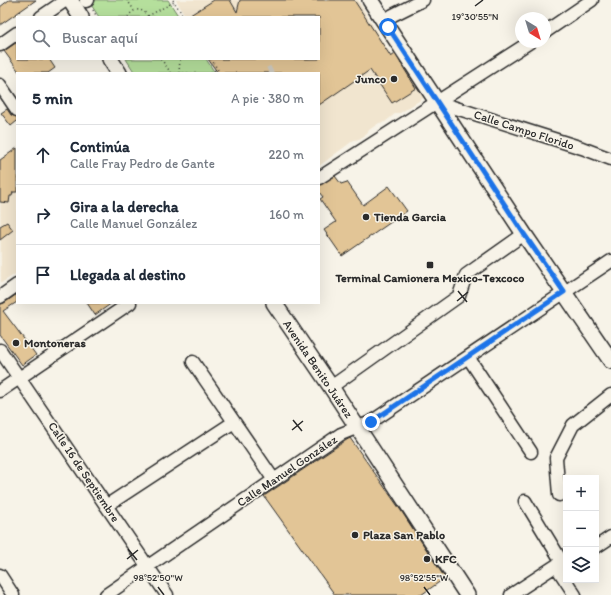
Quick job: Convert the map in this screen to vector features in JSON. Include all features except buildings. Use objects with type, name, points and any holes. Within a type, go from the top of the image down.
[{"type":"main road","points":[[70,0],[80,16]]},
{"type":"main road","points":[[370,0],[524,234],[611,361]]},
{"type":"main road","points":[[111,60],[118,72]]},
{"type":"main road","name":"Avenida Benito Juárez","points":[[275,304],[331,387],[462,593]]},
{"type":"street","points":[[42,16],[66,0]]},
{"type":"street","points":[[386,24],[422,0]]},
{"type":"street","points":[[551,28],[592,0]]},
{"type":"street","points":[[0,45],[16,34]]},
{"type":"street","points":[[320,177],[521,48]]},
{"type":"street","points":[[0,85],[16,109]]},
{"type":"street","name":"Calle Campo Florido","points":[[437,102],[582,148],[611,159]]},
{"type":"street","points":[[331,387],[459,296],[466,275],[524,234]]},
{"type":"street","name":"Calle Manuel González","points":[[106,595],[341,434],[371,422],[611,262]]},
{"type":"street","points":[[0,296],[16,286]]},
{"type":"street","points":[[0,391],[129,304]]},
{"type":"street","name":"Calle 16 de Septiembre","points":[[0,350],[167,595]]},
{"type":"street","points":[[468,357],[531,452]]},
{"type":"street","points":[[193,362],[274,480]]},
{"type":"street","points":[[559,495],[556,458],[559,451],[573,425],[611,395]]},
{"type":"street","points":[[106,506],[234,422]]},
{"type":"street","points":[[525,501],[562,565],[575,595]]},
{"type":"street","points":[[599,537],[611,529]]},
{"type":"street","points":[[599,545],[611,537]]},
{"type":"street","points":[[511,595],[562,565]]},
{"type":"street","points":[[524,595],[562,565]]},
{"type":"street","points":[[0,575],[12,595]]},
{"type":"path","points":[[127,0],[134,10]]},
{"type":"path","points":[[150,16],[174,1],[183,16]]},
{"type":"path","points":[[129,16],[134,10],[141,10],[147,16]]},
{"type":"path","points":[[162,60],[170,72]]},
{"type":"path","points":[[179,72],[180,60]]},
{"type":"path","points":[[212,60],[219,72]]},
{"type":"path","points":[[212,72],[217,69]]},
{"type":"shaded area","points":[[176,0],[358,0],[386,47],[425,97],[400,113],[396,113],[385,122],[379,123],[369,130],[367,134],[354,140],[320,165],[320,16],[185,16]]},
{"type":"shaded area","points":[[16,149],[16,274],[1,283],[0,160]]},
{"type":"green space","points":[[88,0],[168,0],[178,16],[98,16]]},
{"type":"green space","points":[[127,60],[207,60],[214,72],[134,72]]},
{"type":"place","name":"Junco","points":[[394,79]]},
{"type":"place","name":"Tienda Garcia","points":[[366,217]]},
{"type":"place","name":"Terminal Camionera Mexico-Texcoco","points":[[430,265]]},
{"type":"place","name":"Montoneras","points":[[16,343]]},
{"type":"place","name":"Plaza San Pablo","points":[[355,535]]},
{"type":"place","name":"KFC","points":[[427,559]]},
{"type":"route","points":[[371,422],[564,292],[524,234],[388,27]]}]
